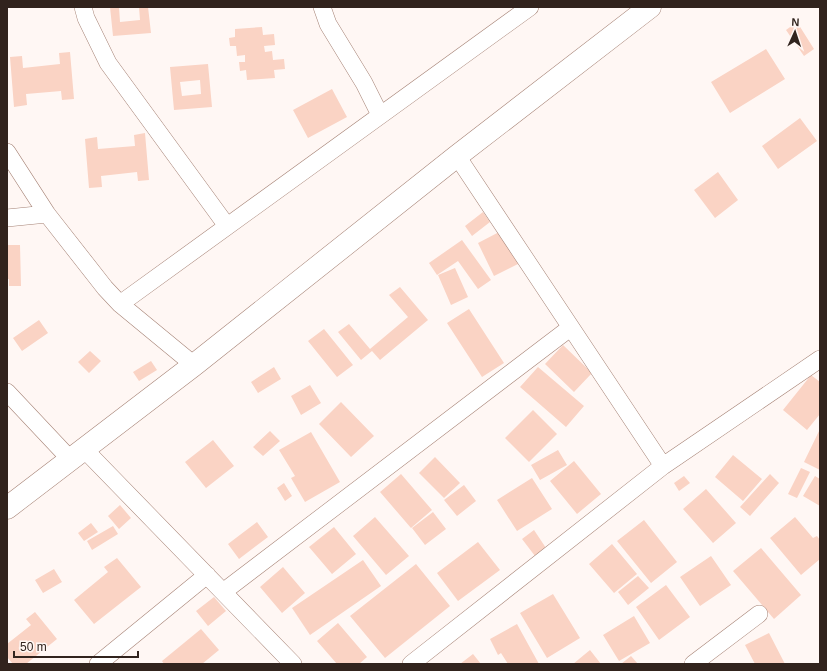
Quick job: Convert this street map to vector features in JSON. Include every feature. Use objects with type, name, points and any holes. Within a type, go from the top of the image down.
[{"type":"main road","points":[[7,508],[194,365],[457,156],[650,7]]},
{"type":"street","points":[[83,7],[86,18],[108,63],[227,226]]},
{"type":"street","points":[[322,7],[328,24],[364,83],[380,116]]},
{"type":"street","points":[[120,304],[530,7]]},
{"type":"street","points":[[7,152],[47,214],[96,278],[120,304],[194,365]]},
{"type":"street","points":[[457,156],[663,466]]},
{"type":"street","points":[[7,218],[47,214]]},
{"type":"street","points":[[223,592],[570,328]]},
{"type":"street","points":[[411,664],[663,466],[820,359]]},
{"type":"street","points":[[7,392],[77,454],[207,575],[294,664]]},
{"type":"street","points":[[98,664],[207,575]]},
{"type":"street","points":[[693,664],[759,614]]},
{"type":"building","points":[[110,7],[119,7],[120,22],[140,20],[139,7],[148,7],[151,33],[113,36]]},
{"type":"building","points":[[797,22],[814,49],[804,56],[786,30]]},
{"type":"building","points":[[262,27],[263,35],[274,34],[275,45],[264,46],[265,52],[272,51],[273,60],[284,59],[285,69],[274,70],[275,78],[247,80],[246,70],[240,71],[239,62],[245,62],[245,55],[237,56],[236,46],[230,46],[229,38],[235,37],[235,29]]},
{"type":"building","points":[[766,49],[785,79],[730,113],[711,82]]},
{"type":"building","points":[[70,52],[74,99],[62,100],[61,91],[26,94],[27,105],[14,107],[10,57],[22,56],[23,68],[60,64],[59,53]]},
{"type":"building","points":[[208,64],[212,107],[174,110],[170,67]],"holes":[[[200,80],[201,94],[182,96],[180,82]]]},
{"type":"building","points":[[332,89],[347,117],[308,138],[293,110]]},
{"type":"building","points":[[800,118],[817,141],[778,169],[762,146]]},
{"type":"building","points":[[145,133],[149,180],[138,181],[137,172],[101,176],[102,187],[89,188],[85,139],[97,137],[98,149],[135,146],[134,135]]},
{"type":"building","points":[[718,172],[738,200],[715,218],[694,190]]},
{"type":"building","points":[[483,212],[490,222],[472,236],[465,226]]},
{"type":"building","points":[[503,230],[520,263],[494,276],[478,243]]},
{"type":"building","points":[[462,240],[491,280],[478,289],[458,261],[437,275],[429,263]]},
{"type":"building","points":[[8,245],[20,245],[21,286],[9,286],[9,279],[7,279]]},
{"type":"building","points":[[455,268],[468,297],[451,305],[438,275]]},
{"type":"building","points":[[400,287],[428,320],[380,360],[372,351],[361,360],[338,332],[349,324],[370,349],[408,317],[389,295]]},
{"type":"building","points":[[469,309],[504,363],[482,377],[447,323]]},
{"type":"building","points":[[39,320],[48,333],[22,351],[13,338]]},
{"type":"building","points":[[324,329],[353,365],[337,377],[308,341]]},
{"type":"building","points":[[563,345],[592,373],[574,392],[545,364]]},
{"type":"building","points":[[90,351],[101,361],[89,373],[78,362]]},
{"type":"building","points":[[151,361],[157,370],[139,381],[133,372]]},
{"type":"building","points":[[274,367],[281,379],[258,393],[251,382]]},
{"type":"building","points":[[538,367],[584,406],[566,427],[520,387]]},
{"type":"building","points":[[811,375],[820,382],[820,414],[807,430],[783,410]]},
{"type":"building","points":[[310,385],[321,403],[301,415],[291,396]]},
{"type":"building","points":[[341,402],[374,436],[351,457],[319,424]]},
{"type":"building","points":[[533,410],[557,434],[529,462],[505,438]]},
{"type":"building","points":[[820,429],[820,470],[804,462]]},
{"type":"building","points":[[270,431],[280,441],[263,456],[253,447]]},
{"type":"building","points":[[311,432],[340,482],[305,502],[291,478],[295,476],[279,450]]},
{"type":"building","points":[[213,440],[234,466],[206,488],[185,462]]},
{"type":"building","points":[[558,450],[567,465],[540,480],[531,465]]},
{"type":"building","points":[[733,455],[762,479],[743,501],[715,477]]},
{"type":"building","points":[[435,457],[460,483],[444,498],[419,473]]},
{"type":"building","points":[[574,461],[601,494],[577,514],[550,481]]},
{"type":"building","points":[[801,468],[810,472],[797,498],[788,494]]},
{"type":"building","points":[[401,474],[432,510],[411,528],[380,492]]},
{"type":"building","points":[[770,474],[779,483],[750,516],[740,507]]},
{"type":"building","points":[[684,476],[690,483],[679,491],[674,483]]},
{"type":"building","points":[[815,476],[820,479],[820,506],[803,496]]},
{"type":"building","points":[[532,478],[552,509],[517,531],[497,500]]},
{"type":"building","points":[[284,483],[292,496],[285,501],[277,488]]},
{"type":"building","points":[[464,485],[476,501],[457,516],[444,500]]},
{"type":"building","points":[[706,489],[736,523],[713,543],[683,509]]},
{"type":"building","points":[[120,505],[131,518],[119,529],[108,516]]},
{"type":"building","points":[[433,512],[446,529],[425,545],[412,528]]},
{"type":"building","points":[[375,517],[409,556],[386,575],[353,536]]},
{"type":"building","points":[[795,517],[813,538],[817,536],[820,540],[820,559],[801,575],[770,538]]},
{"type":"building","points":[[644,520],[677,562],[651,583],[617,541]]},
{"type":"building","points":[[257,522],[268,537],[239,559],[228,544]]},
{"type":"building","points":[[91,523],[98,532],[84,541],[78,533]]},
{"type":"building","points":[[113,526],[118,534],[92,550],[87,541]]},
{"type":"building","points":[[334,527],[356,554],[332,574],[309,547]]},
{"type":"building","points":[[534,530],[546,548],[535,556],[522,539]]},
{"type":"building","points":[[478,542],[500,570],[458,601],[437,573]]},
{"type":"building","points":[[612,544],[637,574],[614,593],[589,564]]},
{"type":"building","points":[[761,548],[801,595],[774,619],[733,571]]},
{"type":"building","points":[[711,556],[731,585],[700,606],[680,577]]},
{"type":"building","points":[[117,558],[141,587],[94,624],[74,600],[108,572],[104,567]]},
{"type":"building","points":[[363,560],[381,586],[310,635],[292,608]]},
{"type":"building","points":[[416,564],[450,606],[385,658],[350,616]]},
{"type":"building","points":[[283,567],[305,593],[282,613],[260,587]]},
{"type":"building","points":[[54,569],[62,582],[43,593],[35,580]]},
{"type":"building","points":[[638,576],[649,588],[628,605],[618,592]]},
{"type":"building","points":[[666,585],[690,617],[659,640],[636,607]]},
{"type":"building","points":[[553,594],[580,638],[547,658],[520,613]]},
{"type":"building","points":[[214,597],[226,611],[208,626],[196,611]]},
{"type":"building","points":[[35,612],[57,639],[26,664],[13,664],[7,657],[7,644],[31,625],[26,619]]},
{"type":"building","points":[[634,616],[650,643],[619,661],[603,635]]},
{"type":"building","points":[[338,623],[367,657],[359,664],[337,664],[317,641]]},
{"type":"building","points":[[517,624],[539,664],[508,664],[501,653],[498,655],[490,639]]},
{"type":"building","points":[[201,629],[219,650],[202,664],[164,664],[162,661]]},
{"type":"building","points":[[769,633],[785,664],[755,664],[745,645]]},
{"type":"building","points":[[590,650],[601,664],[573,664]]},
{"type":"building","points":[[473,654],[481,664],[460,664]]},
{"type":"building","points":[[631,656],[638,664],[621,664]]}]
